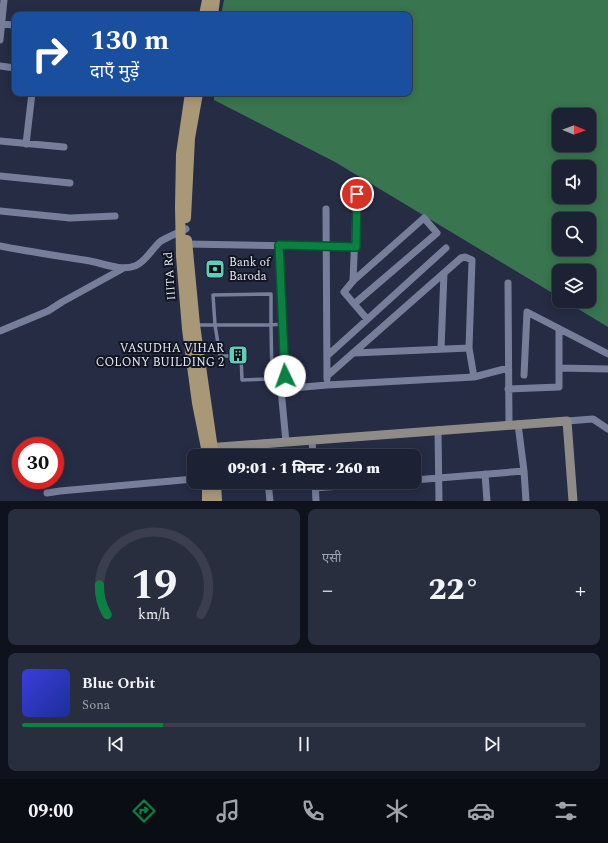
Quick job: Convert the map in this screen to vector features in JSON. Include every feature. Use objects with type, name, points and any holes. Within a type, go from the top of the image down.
[{"type":"main road","points":[[205,12],[207,0]]},
{"type":"main road","points":[[213,12],[215,0]]},
{"type":"main road","name":"IIITA Rd","points":[[189,124],[190,96]]},
{"type":"main road","name":"IIITA Rd","points":[[197,96],[181,154],[183,231],[187,329],[197,403],[209,449]]},
{"type":"main road","name":"IIITA Rd","points":[[183,231],[187,244],[210,449]]},
{"type":"main road","points":[[207,489],[207,501]]},
{"type":"main road","points":[[216,489],[217,501]]},
{"type":"street","points":[[0,40],[4,0]]},
{"type":"street","points":[[1,24],[12,25]]},
{"type":"street","points":[[0,66],[12,68]]},
{"type":"street","points":[[26,144],[32,96]]},
{"type":"street","points":[[0,141],[64,147]]},
{"type":"street","points":[[0,176],[70,183]]},
{"type":"street","points":[[354,281],[357,181]]},
{"type":"street","points":[[326,209],[327,385]]},
{"type":"street","points":[[0,211],[70,218],[115,216]]},
{"type":"street","points":[[354,304],[437,233],[424,218],[354,281],[344,292],[367,320]]},
{"type":"street","points":[[0,331],[48,312],[62,302],[122,269],[136,266],[147,257],[154,247],[161,241],[183,231]]},
{"type":"street","points":[[187,244],[356,247]]},
{"type":"street","points":[[279,245],[286,389]]},
{"type":"street","points":[[0,246],[92,262],[122,269]]},
{"type":"street","points":[[327,356],[446,248]]},
{"type":"street","points":[[327,376],[461,258],[465,257],[472,260],[469,348],[474,377]]},
{"type":"street","points":[[441,349],[444,273]]},
{"type":"street","points":[[508,284],[508,389],[524,471],[526,501]]},
{"type":"street","points":[[524,375],[527,312],[559,330],[608,354]]},
{"type":"street","points":[[508,389],[558,387],[559,330]]},
{"type":"street","points":[[354,353],[469,348]]},
{"type":"street","points":[[286,442],[281,389],[474,377],[508,368]]},
{"type":"street","points":[[559,368],[608,369]]},
{"type":"street","points":[[228,449],[265,443],[567,420],[593,420],[608,429]]},
{"type":"street","points":[[567,420],[573,501]]},
{"type":"street","points":[[438,430],[439,501]]},
{"type":"street","points":[[312,440],[313,449]]},
{"type":"street","points":[[265,443],[265,449]]},
{"type":"street","points":[[421,479],[524,471]]},
{"type":"street","points":[[484,474],[487,501]]},
{"type":"street","points":[[47,493],[187,480]]},
{"type":"street","points":[[269,489],[270,501]]},
{"type":"street","points":[[315,489],[316,501]]},
{"type":"lane","points":[[271,294],[271,325],[272,379],[242,380],[241,356],[220,356],[214,325],[213,295],[271,294]]},
{"type":"lane","points":[[195,325],[282,324]]},
{"type":"green space","points":[[224,0],[608,0],[608,327],[577,308],[596,308],[596,264],[552,264],[552,293],[335,162],[214,100],[214,96],[412,96],[412,12],[222,12]]},
{"type":"place","name":"Bank of Baroda","points":[[215,269]]},
{"type":"place","name":"VASUDHA VIHAR COLONY BUILDING 2","points":[[238,355]]},
{"type":"route","points":[[285,376],[279,245],[356,247],[357,194]]}]
